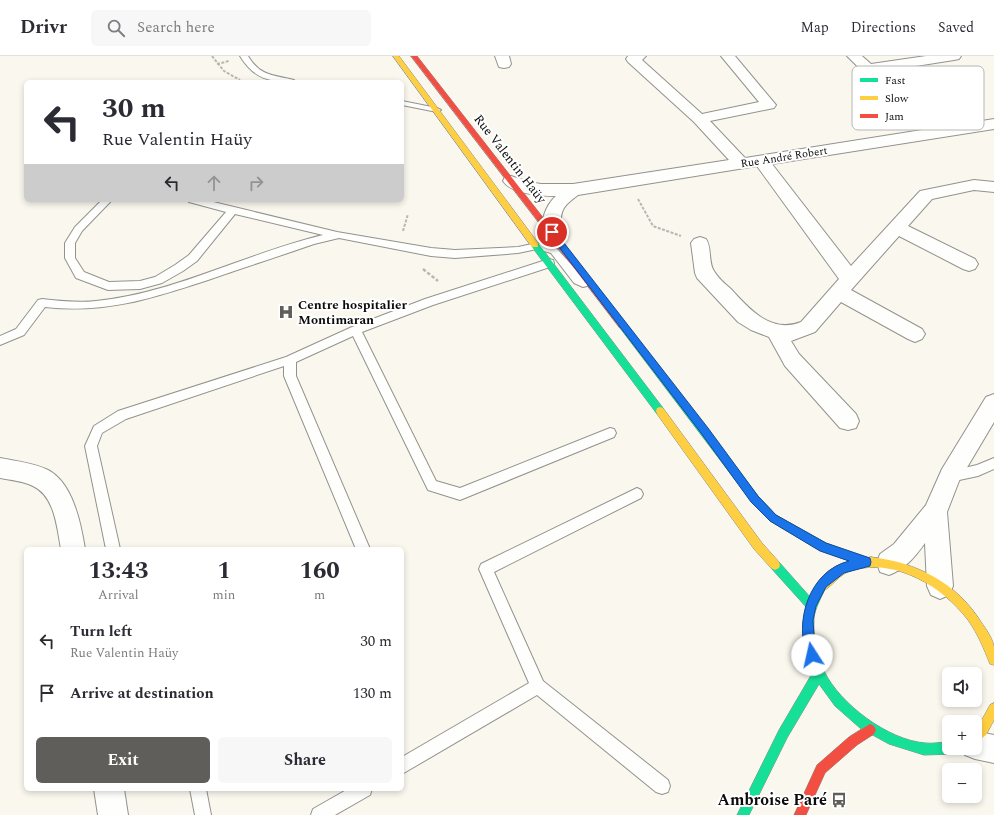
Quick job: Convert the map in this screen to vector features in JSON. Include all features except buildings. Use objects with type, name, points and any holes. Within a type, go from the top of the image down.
[{"type":"street","points":[[396,56],[683,441],[758,546],[811,604]]},
{"type":"street","name":"Rue Valentin Haüy","points":[[414,56],[511,182],[552,232],[594,290],[704,430],[755,499],[773,518],[824,547],[877,563],[915,572],[940,586],[965,608],[984,635],[994,660]]},
{"type":"street","points":[[638,56],[633,59],[699,119],[742,164]]},
{"type":"street","points":[[699,119],[769,105],[728,56]]},
{"type":"street","points":[[854,56],[865,66]]},
{"type":"street","points":[[888,66],[954,56]]},
{"type":"street","name":"Rue André Robert","points":[[984,126],[994,124]]},
{"type":"street","points":[[931,130],[934,133]]},
{"type":"street","name":"Rue André Robert","points":[[511,182],[535,190],[573,190],[954,130]]},
{"type":"street","points":[[761,161],[845,286],[916,334]]},
{"type":"street","points":[[700,243],[704,273],[745,317],[758,325],[776,332],[794,333],[808,326],[926,195],[974,185],[994,187]]},
{"type":"street","points":[[552,232],[552,218],[555,206],[573,190]]},
{"type":"street","points":[[896,227],[969,264]]},
{"type":"street","points":[[776,332],[792,360],[848,421]]},
{"type":"street","points":[[942,750],[932,751],[900,745],[870,730],[852,716],[833,696],[819,673],[812,655],[808,637],[808,620],[811,604],[822,583],[841,568],[877,563],[903,552],[935,512],[950,476],[994,403]]},
{"type":"street","points":[[0,468],[41,478],[57,492],[69,526],[73,547]]},
{"type":"street","points":[[935,512],[940,586]]},
{"type":"street","points":[[743,815],[783,734],[819,673]]},
{"type":"street","points":[[982,731],[994,709]]},
{"type":"street","points":[[800,815],[821,769],[853,740],[870,730]]},
{"type":"street","points":[[982,746],[994,749]]},
{"type":"street","points":[[109,791],[113,815]]},
{"type":"lane","points":[[244,56],[252,69],[259,74],[282,80]]},
{"type":"lane","points":[[404,103],[437,110]]},
{"type":"lane","points":[[105,202],[78,229],[70,243],[70,258],[80,275],[108,286],[140,285],[158,280],[179,268],[193,258],[233,210]]},
{"type":"lane","points":[[200,202],[339,235],[431,252],[454,254],[518,250],[537,246],[554,251],[578,280],[594,290]]},
{"type":"lane","points":[[0,341],[20,332],[42,303],[69,306],[128,300],[162,291],[313,241],[339,235]]},
{"type":"lane","points":[[113,547],[91,446],[98,430],[122,415],[290,360],[356,330],[429,302],[549,263]]},
{"type":"lane","points":[[356,330],[432,486],[460,494],[610,433]]},
{"type":"lane","points":[[290,360],[290,376],[362,547]]},
{"type":"lane","points":[[950,476],[978,470],[994,463]]},
{"type":"lane","points":[[637,494],[486,569],[538,686],[662,786]]},
{"type":"lane","points":[[404,765],[538,686]]},
{"type":"lane","points":[[198,791],[203,815]]},
{"type":"lane","points":[[319,815],[361,791]]},
{"type":"path","points":[[212,56],[224,72],[241,80]]},
{"type":"path","points":[[629,181],[653,226],[700,243]]},
{"type":"traffic: fast","points":[[535,245],[660,411]]},
{"type":"traffic: fast","points":[[623,326],[755,499],[773,518],[823,547],[866,562]]},
{"type":"traffic: fast","points":[[775,565],[811,605]]},
{"type":"traffic: fast","points":[[821,587],[809,616],[809,646],[820,676],[839,702],[864,724],[893,740],[924,749],[942,748]]},
{"type":"traffic: fast","points":[[743,815],[783,734],[819,673]]},
{"type":"traffic: slow","points":[[396,56],[535,245]]},
{"type":"traffic: slow","points":[[660,411],[758,546],[775,565]]},
{"type":"traffic: slow","points":[[821,587],[835,573],[852,565],[871,562],[891,564],[911,570],[946,590],[960,603],[980,630],[988,644],[994,660]]},
{"type":"traffic: slow","points":[[982,731],[994,709]]},
{"type":"traffic: jam","points":[[414,56],[623,326]]},
{"type":"traffic: jam","points":[[800,815],[821,769],[853,741],[870,730]]},
{"type":"place","name":"Centre hospitalier Montimaran","points":[[286,312]]},
{"type":"place","name":"Ambroise Paré","points":[[839,800]]},
{"type":"route","points":[[552,232],[594,290],[704,430],[755,499],[773,518],[824,547],[866,562],[841,568],[822,583],[811,604],[808,620],[808,637],[812,655]]}]
